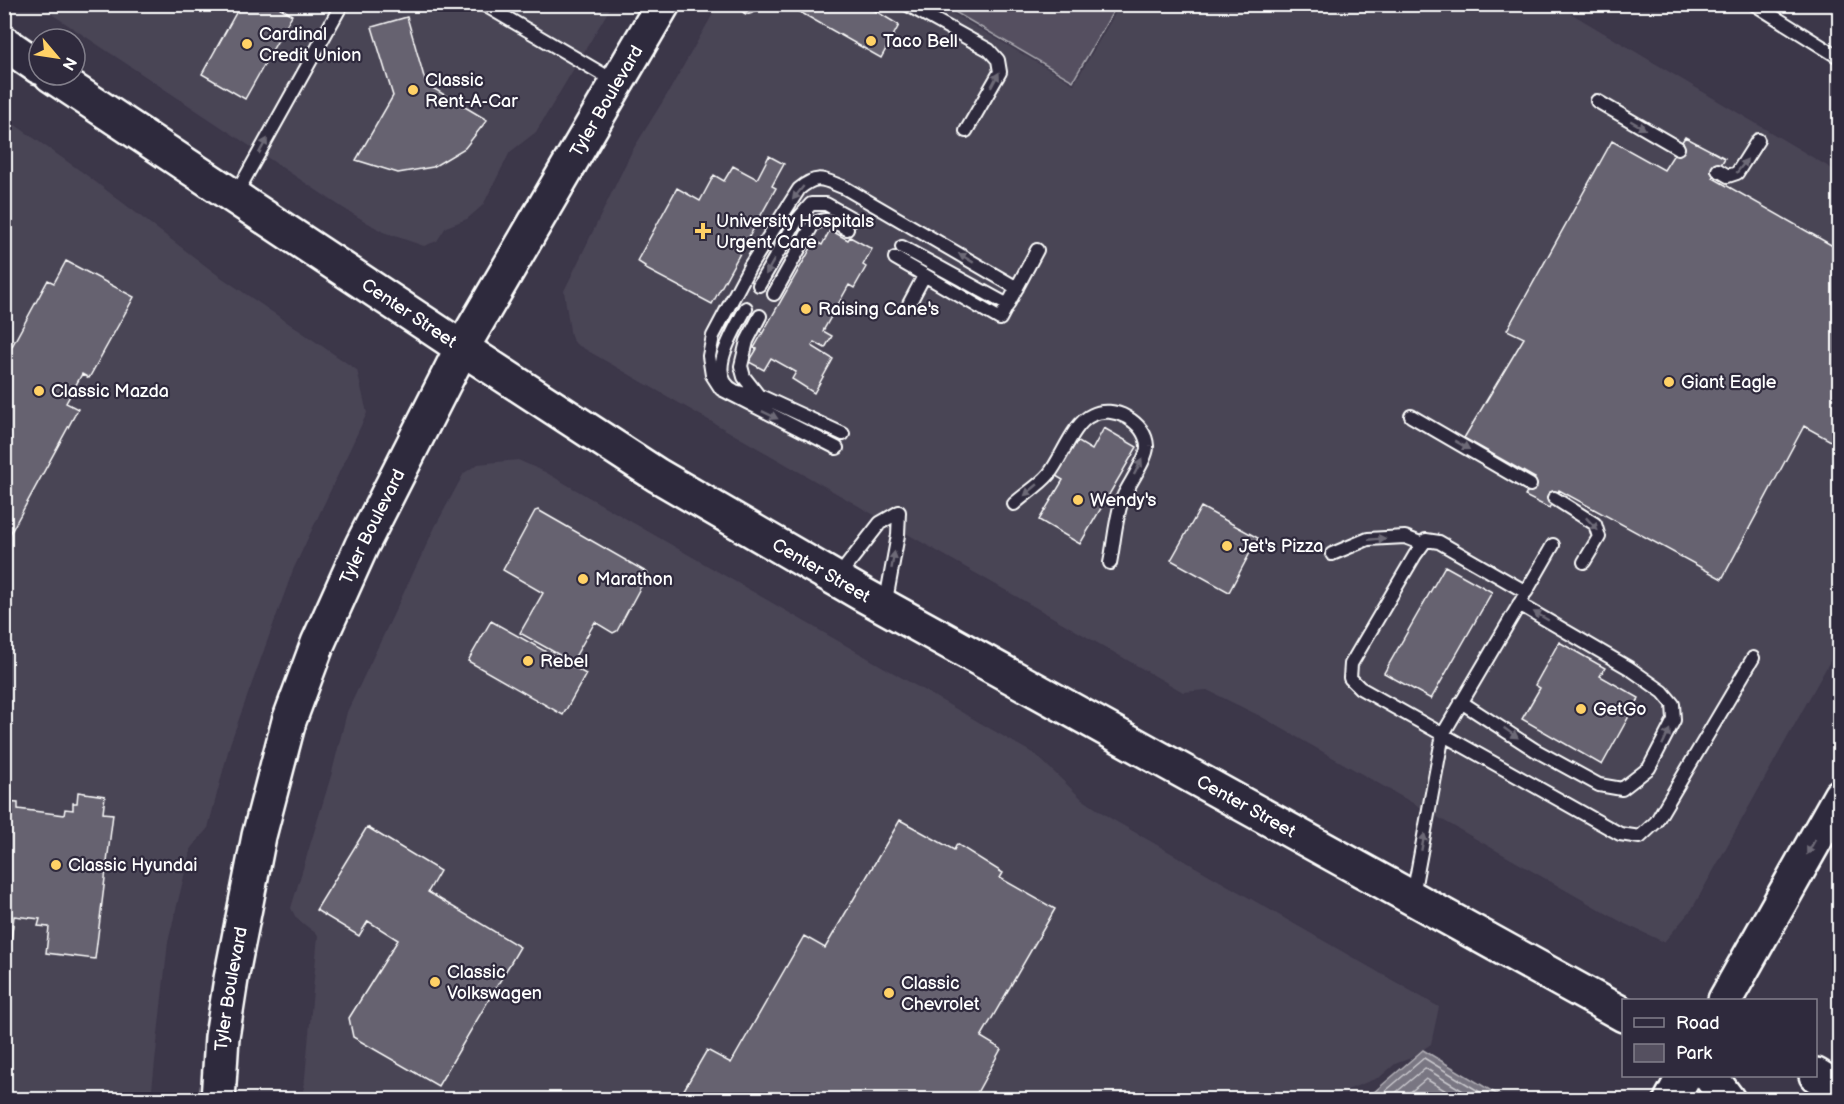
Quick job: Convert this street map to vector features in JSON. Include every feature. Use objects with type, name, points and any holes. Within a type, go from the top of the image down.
[{"type":"main road","name":"Tyler Boulevard","points":[[218,1100],[222,1037],[231,979],[259,836],[290,721],[318,643],[362,545],[462,348],[663,4]]},
{"type":"main road","points":[[4,44],[27,59]]},
{"type":"main road","name":"Center Street","points":[[69,87],[657,475],[885,607],[1622,1015]]},
{"type":"main road","points":[[1726,999],[1839,796]]},
{"type":"main road","points":[[1817,1076],[1839,1090]]},
{"type":"main road","points":[[1671,1100],[1683,1077]]},
{"type":"main road","points":[[1711,1077],[1728,1100]]},
{"type":"lane","points":[[234,197],[342,4]]},
{"type":"lane","points":[[483,4],[617,83]]},
{"type":"lane","points":[[906,4],[989,50],[998,60],[1000,72],[966,130]]},
{"type":"lane","points":[[1754,4],[1839,58]]},
{"type":"lane","points":[[1597,101],[1678,148]]},
{"type":"lane","points":[[1718,170],[1728,176],[1737,173],[1758,140]]},
{"type":"lane","points":[[837,448],[739,400],[721,388],[712,375],[709,356],[713,336],[750,266],[799,189],[809,180],[819,178],[845,188],[1017,288]]},
{"type":"lane","points":[[759,285],[797,220],[811,204],[826,204],[850,224],[823,219],[813,224],[774,294]]},
{"type":"lane","points":[[1008,305],[899,252],[924,276],[1000,319],[1008,305],[1037,250]]},
{"type":"lane","points":[[909,303],[924,276]]},
{"type":"lane","points":[[746,308],[722,357],[722,376],[729,387],[737,392],[759,394],[843,434]]},
{"type":"lane","points":[[759,394],[744,377],[741,366],[747,341],[760,316]]},
{"type":"lane","points":[[1014,504],[1048,475],[1080,424],[1092,415],[1106,412],[1122,415],[1137,424],[1145,436],[1148,449],[1122,498],[1110,563]]},
{"type":"lane","points":[[1411,416],[1530,485]]},
{"type":"lane","points":[[1554,498],[1596,524],[1599,537],[1584,562]]},
{"type":"lane","points":[[836,579],[880,523],[899,512],[898,535],[885,607]]},
{"type":"lane","points":[[1332,554],[1368,539],[1405,537],[1423,544]]},
{"type":"lane","points":[[1526,592],[1439,542],[1426,540],[1351,663],[1350,678],[1360,688],[1620,834],[1640,837],[1656,822],[1753,658]]},
{"type":"lane","points":[[1412,899],[1443,734],[1553,544]]},
{"type":"lane","points":[[1461,702],[1535,750],[1599,785],[1622,789],[1649,768],[1674,720],[1673,704],[1663,692],[1629,668],[1519,604]]},
{"type":"shaded area","points":[[38,5],[612,5],[536,132],[510,152],[483,205],[467,219],[446,227],[437,241],[424,246],[383,232],[343,208],[87,38],[87,27],[71,27]]},
{"type":"shaded area","points":[[718,5],[938,5],[1074,84],[1120,5],[1557,5],[1839,173],[1839,645],[1692,909],[1664,942],[1625,924],[1260,716],[1207,690],[1183,692],[576,344],[570,331],[564,291],[632,151]]},
{"type":"shaded area","points":[[4,117],[85,174],[215,273],[357,370],[367,413],[293,570],[230,744],[208,828],[191,848],[168,942],[151,1099],[5,1099]]},
{"type":"shaded area","points":[[518,460],[545,472],[1036,755],[1082,799],[1110,818],[1439,1007],[1431,1044],[1411,1058],[1395,1064],[1380,1077],[1324,1099],[303,1099],[318,935],[296,918],[291,908],[331,776],[347,712],[435,527],[464,473],[478,464]]},
{"type":"green space","points":[[943,5],[1117,5],[1073,81]]},
{"type":"water","points":[[1423,1050],[1505,1099],[1366,1099]]},
{"type":"building","name":"Cardinal Credit Union","points":[[241,4],[274,4],[292,15],[245,99],[202,74]]},
{"type":"building","name":"Taco Bell","points":[[793,4],[864,4],[899,25],[881,58],[791,7]]},
{"type":"building","name":"Classic Rent-A-Car","points":[[407,17],[426,84],[487,120],[465,148],[433,167],[398,173],[356,160],[393,96],[372,27]]},
{"type":"building","name":"Giant Eagle","points":[[1685,137],[1725,158],[1713,178],[1840,250],[1840,446],[1804,426],[1722,579],[1559,490],[1549,508],[1525,496],[1535,478],[1464,438],[1524,338],[1507,330],[1612,141],[1664,170]]},
{"type":"building","name":"University Hospitals Urgent Care","points":[[769,156],[784,164],[772,186],[776,188],[712,304],[644,268],[645,266],[637,261],[677,188],[700,201],[714,175],[724,181],[733,166],[757,179]]},
{"type":"building","name":"Raising Cane's","points":[[830,230],[848,240],[850,237],[872,249],[863,265],[866,267],[854,288],[849,285],[823,331],[832,336],[825,348],[814,342],[812,346],[833,359],[814,393],[792,379],[796,372],[771,358],[764,370],[749,362],[757,349],[754,348],[815,241],[822,245]]},
{"type":"building","name":"Classic Mazda","points":[[66,261],[134,297],[89,378],[82,374],[66,403],[78,409],[4,545],[4,361],[48,280],[54,283]]},
{"type":"building","name":"Wendy's","points":[[1104,428],[1137,447],[1080,544],[1039,520],[1063,480],[1056,476],[1077,441],[1092,450]]},
{"type":"building","points":[[1201,507],[1258,538],[1229,592],[1171,560]]},
{"type":"building","points":[[538,510],[648,573],[617,631],[613,633],[595,622],[572,662],[520,633],[543,593],[503,570],[535,511]]},
{"type":"building","points":[[1445,566],[1492,592],[1431,699],[1384,673]]},
{"type":"building","points":[[491,621],[586,674],[563,715],[468,661]]},
{"type":"building","name":"GetGo","points":[[1559,642],[1605,668],[1600,676],[1639,698],[1602,765],[1522,719],[1540,688],[1535,685]]},
{"type":"building","name":"Classic Hyundai","points":[[78,792],[105,796],[103,813],[113,814],[95,959],[46,953],[49,927],[38,926],[40,919],[14,916],[4,999],[6,802],[18,803],[18,809],[64,815],[65,809],[73,810],[73,803],[77,803]]},
{"type":"building","name":"Classic Chevrolet","points":[[900,820],[954,850],[957,844],[1003,873],[1000,878],[1055,909],[981,1037],[1001,1049],[973,1100],[678,1100],[707,1050],[731,1063],[804,936],[825,948]]},
{"type":"building","name":"Classic Volkswagen","points":[[367,827],[440,871],[428,892],[520,947],[438,1086],[353,1037],[349,1018],[398,940],[368,921],[359,936],[316,910]]},
{"type":"place","name":"Taco Bell","points":[[871,41]]},
{"type":"place","name":"Cardinal Credit Union","points":[[247,44]]},
{"type":"place","name":"Classic Rent-A-Car","points":[[413,90]]},
{"type":"place","name":"University Hospitals Urgent Care","points":[[703,231]]},
{"type":"place","name":"Raising Cane's","points":[[806,309]]},
{"type":"place","name":"Giant Eagle","points":[[1669,382]]},
{"type":"place","name":"Classic Mazda","points":[[39,391]]},
{"type":"place","name":"Wendy's","points":[[1078,500]]},
{"type":"place","name":"Jet's Pizza","points":[[1227,546]]},
{"type":"place","name":"Marathon","points":[[583,579]]},
{"type":"place","name":"Rebel","points":[[528,661]]},
{"type":"place","name":"GetGo","points":[[1581,709]]},
{"type":"place","name":"Classic Hyundai","points":[[56,865]]},
{"type":"place","name":"Classic Volkswagen","points":[[435,982]]},
{"type":"place","name":"Classic Chevrolet","points":[[889,993]]}]
